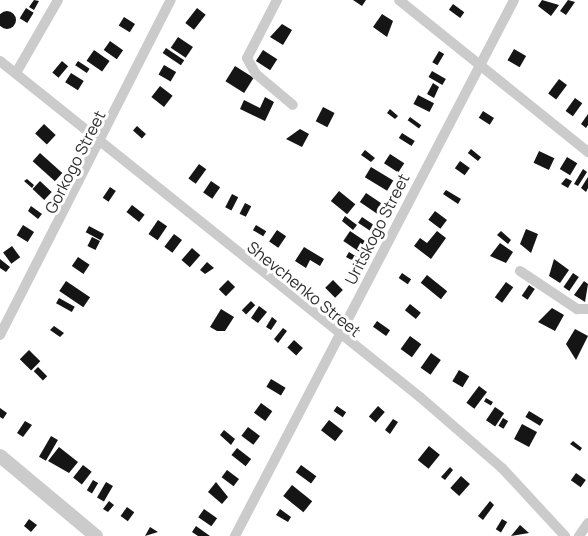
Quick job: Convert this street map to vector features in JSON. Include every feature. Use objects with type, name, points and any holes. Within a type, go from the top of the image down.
[{"type":"street","points":[[16,73],[58,0]]},
{"type":"street","name":"Gorkogo Street","points":[[0,335],[100,145],[171,0]]},
{"type":"street","points":[[277,0],[247,58],[256,74],[293,105]]},
{"type":"street","points":[[399,0],[588,152]]},
{"type":"street","name":"Uritskogo Street","points":[[235,536],[479,63],[514,0]]},
{"type":"street","name":"Shevchenko Street","points":[[0,61],[100,145],[502,468],[566,536]]},
{"type":"street","points":[[520,271],[577,309],[588,309]]},
{"type":"street","points":[[0,456],[96,536]]},
{"type":"street","points":[[579,536],[588,523]]},
{"type":"building","points":[[34,0],[39,1],[34,10],[29,7]]},
{"type":"building","points":[[353,0],[366,0],[362,6]]},
{"type":"building","points":[[542,0],[559,5],[551,16],[538,6]]},
{"type":"building","points":[[568,0],[575,2],[566,15],[560,11]]},
{"type":"building","points":[[453,4],[464,12],[460,18],[449,10]]},
{"type":"building","points":[[26,8],[34,13],[27,23],[20,18]]},
{"type":"building","points":[[197,8],[206,15],[194,30],[185,23]]},
{"type":"building","points":[[7,11],[13,14],[16,20],[13,26],[7,29],[1,26],[-2,20],[1,14]]},
{"type":"building","points":[[382,14],[393,21],[387,37],[373,27]]},
{"type":"building","points":[[124,17],[135,24],[130,32],[119,25]]},
{"type":"building","points":[[282,24],[292,30],[283,45],[270,37]]},
{"type":"building","points":[[178,37],[193,47],[186,58],[171,48]]},
{"type":"building","points":[[110,41],[123,50],[117,59],[104,50]]},
{"type":"building","points":[[166,48],[184,60],[181,65],[163,53]]},
{"type":"building","points":[[514,49],[526,56],[520,67],[508,60]]},
{"type":"building","points":[[94,50],[110,61],[102,72],[87,61]]},
{"type":"building","points":[[263,50],[277,59],[270,70],[256,61]]},
{"type":"building","points":[[439,51],[444,54],[437,65],[432,62]]},
{"type":"building","points":[[62,61],[68,66],[58,78],[52,72]]},
{"type":"building","points":[[78,61],[90,69],[87,73],[75,65]]},
{"type":"building","points":[[164,65],[176,72],[171,82],[158,75]]},
{"type":"building","points":[[235,66],[254,78],[244,93],[225,81]]},
{"type":"building","points":[[432,71],[446,79],[442,85],[428,77]]},
{"type":"building","points":[[71,73],[84,81],[78,90],[65,82]]},
{"type":"building","points":[[559,79],[567,85],[556,99],[548,93]]},
{"type":"building","points":[[433,83],[439,87],[434,98],[427,94]]},
{"type":"building","points":[[160,86],[173,96],[164,107],[151,97]]},
{"type":"building","points":[[418,95],[434,103],[429,112],[413,104]]},
{"type":"building","points":[[265,97],[274,102],[265,121],[240,109],[244,100],[260,108]]},
{"type":"building","points":[[575,98],[582,103],[573,116],[566,111]]},
{"type":"building","points":[[323,107],[335,113],[327,127],[316,121]]},
{"type":"building","points":[[390,109],[398,116],[395,119],[387,113]]},
{"type":"building","points":[[483,111],[494,118],[490,125],[479,118]]},
{"type":"building","points":[[588,114],[588,125],[586,128],[581,124]]},
{"type":"building","points":[[410,117],[421,125],[419,128],[408,120]]},
{"type":"building","points":[[44,124],[56,135],[47,144],[35,134]]},
{"type":"building","points":[[137,126],[146,134],[142,138],[133,130]]},
{"type":"building","points":[[300,129],[309,134],[302,147],[286,139]]},
{"type":"building","points":[[402,133],[415,141],[412,146],[399,138]]},
{"type":"building","points":[[471,149],[481,157],[478,161],[468,153]]},
{"type":"building","points":[[365,150],[375,158],[371,162],[361,155]]},
{"type":"building","points":[[539,151],[554,158],[549,170],[534,163]]},
{"type":"building","points":[[40,153],[62,173],[55,181],[33,161]]},
{"type":"building","points":[[390,154],[404,163],[398,172],[384,163]]},
{"type":"building","points":[[567,157],[577,163],[570,175],[560,169]]},
{"type":"building","points":[[460,161],[470,168],[465,175],[455,168]]},
{"type":"building","points":[[199,164],[206,169],[196,184],[188,179]]},
{"type":"building","points":[[371,167],[393,180],[387,191],[365,177]]},
{"type":"building","points":[[583,169],[587,172],[578,186],[574,184]]},
{"type":"building","points":[[588,177],[588,188],[586,192],[581,188]]},
{"type":"building","points":[[566,178],[572,181],[568,188],[561,184]]},
{"type":"building","points":[[27,179],[34,185],[32,188],[24,181]]},
{"type":"building","points":[[40,181],[52,192],[44,200],[32,189]]},
{"type":"building","points":[[211,181],[220,187],[212,199],[203,193]]},
{"type":"building","points":[[110,187],[116,191],[109,202],[103,198]]},
{"type":"building","points":[[446,190],[461,199],[458,204],[443,194]]},
{"type":"building","points":[[339,191],[355,204],[347,214],[331,201]]},
{"type":"building","points":[[366,193],[385,206],[379,215],[360,202]]},
{"type":"building","points":[[232,194],[238,197],[231,211],[225,207]]},
{"type":"building","points":[[245,203],[251,206],[246,217],[240,214]]},
{"type":"building","points":[[132,205],[145,215],[139,222],[126,212]]},
{"type":"building","points":[[31,206],[42,214],[38,219],[28,211]]},
{"type":"building","points":[[435,211],[447,220],[440,229],[428,220]]},
{"type":"building","points":[[345,216],[357,225],[353,230],[342,221]]},
{"type":"building","points":[[362,217],[377,227],[373,233],[358,223]]},
{"type":"building","points":[[158,220],[167,226],[158,240],[148,234]]},
{"type":"building","points":[[23,225],[34,232],[28,242],[17,235]]},
{"type":"building","points":[[256,225],[266,231],[263,236],[253,230]]},
{"type":"building","points":[[89,226],[104,234],[101,240],[86,232]]},
{"type":"building","points":[[526,229],[538,234],[531,253],[520,244]]},
{"type":"building","points":[[277,230],[286,236],[278,248],[269,242]]},
{"type":"building","points":[[350,231],[368,243],[362,253],[343,241]]},
{"type":"building","points":[[437,231],[446,238],[431,259],[414,246],[420,238],[427,243]]},
{"type":"building","points":[[501,231],[511,240],[508,244],[497,235]]},
{"type":"building","points":[[174,234],[182,240],[172,253],[164,247]]},
{"type":"building","points":[[92,237],[100,241],[95,250],[87,246]]},
{"type":"building","points":[[500,243],[513,252],[506,263],[490,256]]},
{"type":"building","points":[[12,246],[20,257],[11,264],[3,252]]},
{"type":"building","points":[[304,247],[324,259],[320,266],[310,260],[306,268],[295,261]]},
{"type":"building","points":[[192,248],[200,255],[190,267],[182,260]]},
{"type":"building","points":[[349,252],[360,259],[357,263],[346,257]]},
{"type":"building","points":[[78,257],[90,265],[83,274],[72,266]]},
{"type":"building","points":[[0,259],[10,267],[6,272],[0,268]]},
{"type":"building","points":[[554,259],[569,270],[560,283],[549,276]]},
{"type":"building","points":[[207,262],[214,268],[205,274],[200,270]]},
{"type":"building","points":[[402,273],[411,279],[408,284],[399,278]]},
{"type":"building","points":[[573,273],[579,277],[569,291],[563,287]]},
{"type":"building","points":[[427,275],[447,291],[441,299],[421,283]]},
{"type":"building","points":[[228,280],[235,287],[226,296],[219,289]]},
{"type":"building","points":[[333,280],[343,290],[335,298],[325,288]]},
{"type":"building","points":[[66,281],[90,297],[83,307],[59,291]]},
{"type":"building","points":[[584,281],[588,284],[585,302],[574,295]]},
{"type":"building","points":[[506,282],[513,287],[502,303],[495,297]]},
{"type":"building","points":[[529,285],[535,289],[528,300],[522,296]]},
{"type":"building","points":[[59,298],[75,307],[72,312],[56,303]]},
{"type":"building","points":[[251,301],[255,305],[246,314],[242,310]]},
{"type":"building","points":[[410,304],[421,313],[416,319],[405,310]]},
{"type":"building","points":[[259,306],[267,312],[258,323],[251,318]]},
{"type":"building","points":[[552,308],[564,315],[555,331],[538,322]]},
{"type":"building","points":[[221,309],[234,317],[225,331],[217,331],[210,327]]},
{"type":"building","points":[[272,317],[277,321],[271,330],[266,327]]},
{"type":"building","points":[[377,321],[390,330],[386,336],[373,327]]},
{"type":"building","points":[[54,326],[64,333],[60,337],[50,330]]},
{"type":"building","points":[[283,328],[287,331],[278,343],[274,339]]},
{"type":"building","points":[[575,329],[588,336],[576,360],[566,344]]},
{"type":"building","points":[[410,336],[421,344],[412,357],[401,349]]},
{"type":"building","points":[[294,340],[303,348],[296,355],[287,347]]},
{"type":"building","points":[[29,350],[40,361],[31,371],[20,359]]},
{"type":"building","points":[[431,353],[441,360],[431,375],[421,368]]},
{"type":"building","points":[[38,367],[47,376],[43,380],[34,371]]},
{"type":"building","points":[[459,370],[469,376],[463,387],[452,381]]},
{"type":"building","points":[[271,379],[286,388],[281,395],[266,387]]},
{"type":"building","points":[[479,386],[487,392],[474,409],[466,403]]},
{"type":"building","points":[[486,398],[493,402],[491,405],[484,401]]},
{"type":"building","points":[[261,403],[272,411],[265,421],[254,413]]},
{"type":"building","points":[[337,406],[346,412],[343,417],[334,411]]},
{"type":"building","points":[[378,406],[385,412],[376,422],[369,417]]},
{"type":"building","points":[[495,407],[504,413],[495,426],[486,420]]},
{"type":"building","points":[[0,408],[7,413],[3,419],[0,417]]},
{"type":"building","points":[[529,411],[544,420],[540,426],[525,417]]},
{"type":"building","points":[[503,418],[508,421],[504,429],[498,426]]},
{"type":"building","points":[[393,419],[398,422],[390,434],[385,430]]},
{"type":"building","points":[[329,420],[343,431],[335,441],[321,430]]},
{"type":"building","points":[[25,421],[32,425],[23,437],[17,433]]},
{"type":"building","points":[[522,424],[537,432],[529,447],[514,439]]},
{"type":"building","points":[[248,427],[260,436],[253,445],[241,436]]},
{"type":"building","points":[[224,430],[235,439],[231,445],[220,435]]},
{"type":"building","points":[[51,436],[58,440],[46,461],[39,457]]},
{"type":"building","points":[[573,441],[582,448],[580,451],[570,444]]},
{"type":"building","points":[[429,446],[440,455],[429,469],[418,460]]},
{"type":"building","points":[[59,447],[78,462],[69,473],[48,461]]},
{"type":"building","points":[[237,448],[251,459],[246,466],[231,455]]},
{"type":"building","points":[[83,465],[92,472],[82,484],[73,478]]},
{"type":"building","points":[[301,465],[316,476],[311,483],[296,472]]},
{"type":"building","points":[[450,467],[453,470],[445,480],[441,477]]},
{"type":"building","points":[[227,470],[239,479],[234,486],[222,477]]},
{"type":"building","points":[[576,473],[586,480],[581,487],[571,480]]},
{"type":"building","points":[[461,476],[470,484],[459,496],[450,488]]},
{"type":"building","points":[[93,480],[98,483],[92,493],[87,490]]},
{"type":"building","points":[[106,482],[113,486],[104,502],[97,498]]},
{"type":"building","points":[[216,482],[228,497],[222,504],[208,492]]},
{"type":"building","points":[[292,485],[312,501],[303,512],[283,496]]},
{"type":"building","points":[[109,501],[114,505],[108,512],[103,509]]},
{"type":"building","points":[[490,501],[494,505],[483,520],[478,516]]},
{"type":"building","points":[[127,507],[134,512],[128,521],[121,516]]},
{"type":"building","points":[[204,509],[217,518],[211,526],[198,517]]},
{"type":"building","points":[[280,509],[291,517],[288,522],[276,515]]},
{"type":"building","points":[[29,519],[37,525],[31,532],[24,526]]},
{"type":"building","points":[[502,519],[507,522],[501,532],[496,529]]},
{"type":"building","points":[[520,525],[529,533],[511,536]]},
{"type":"building","points":[[196,526],[210,536],[198,536],[192,532]]},
{"type":"building","points":[[150,527],[158,532],[145,536]]}]
